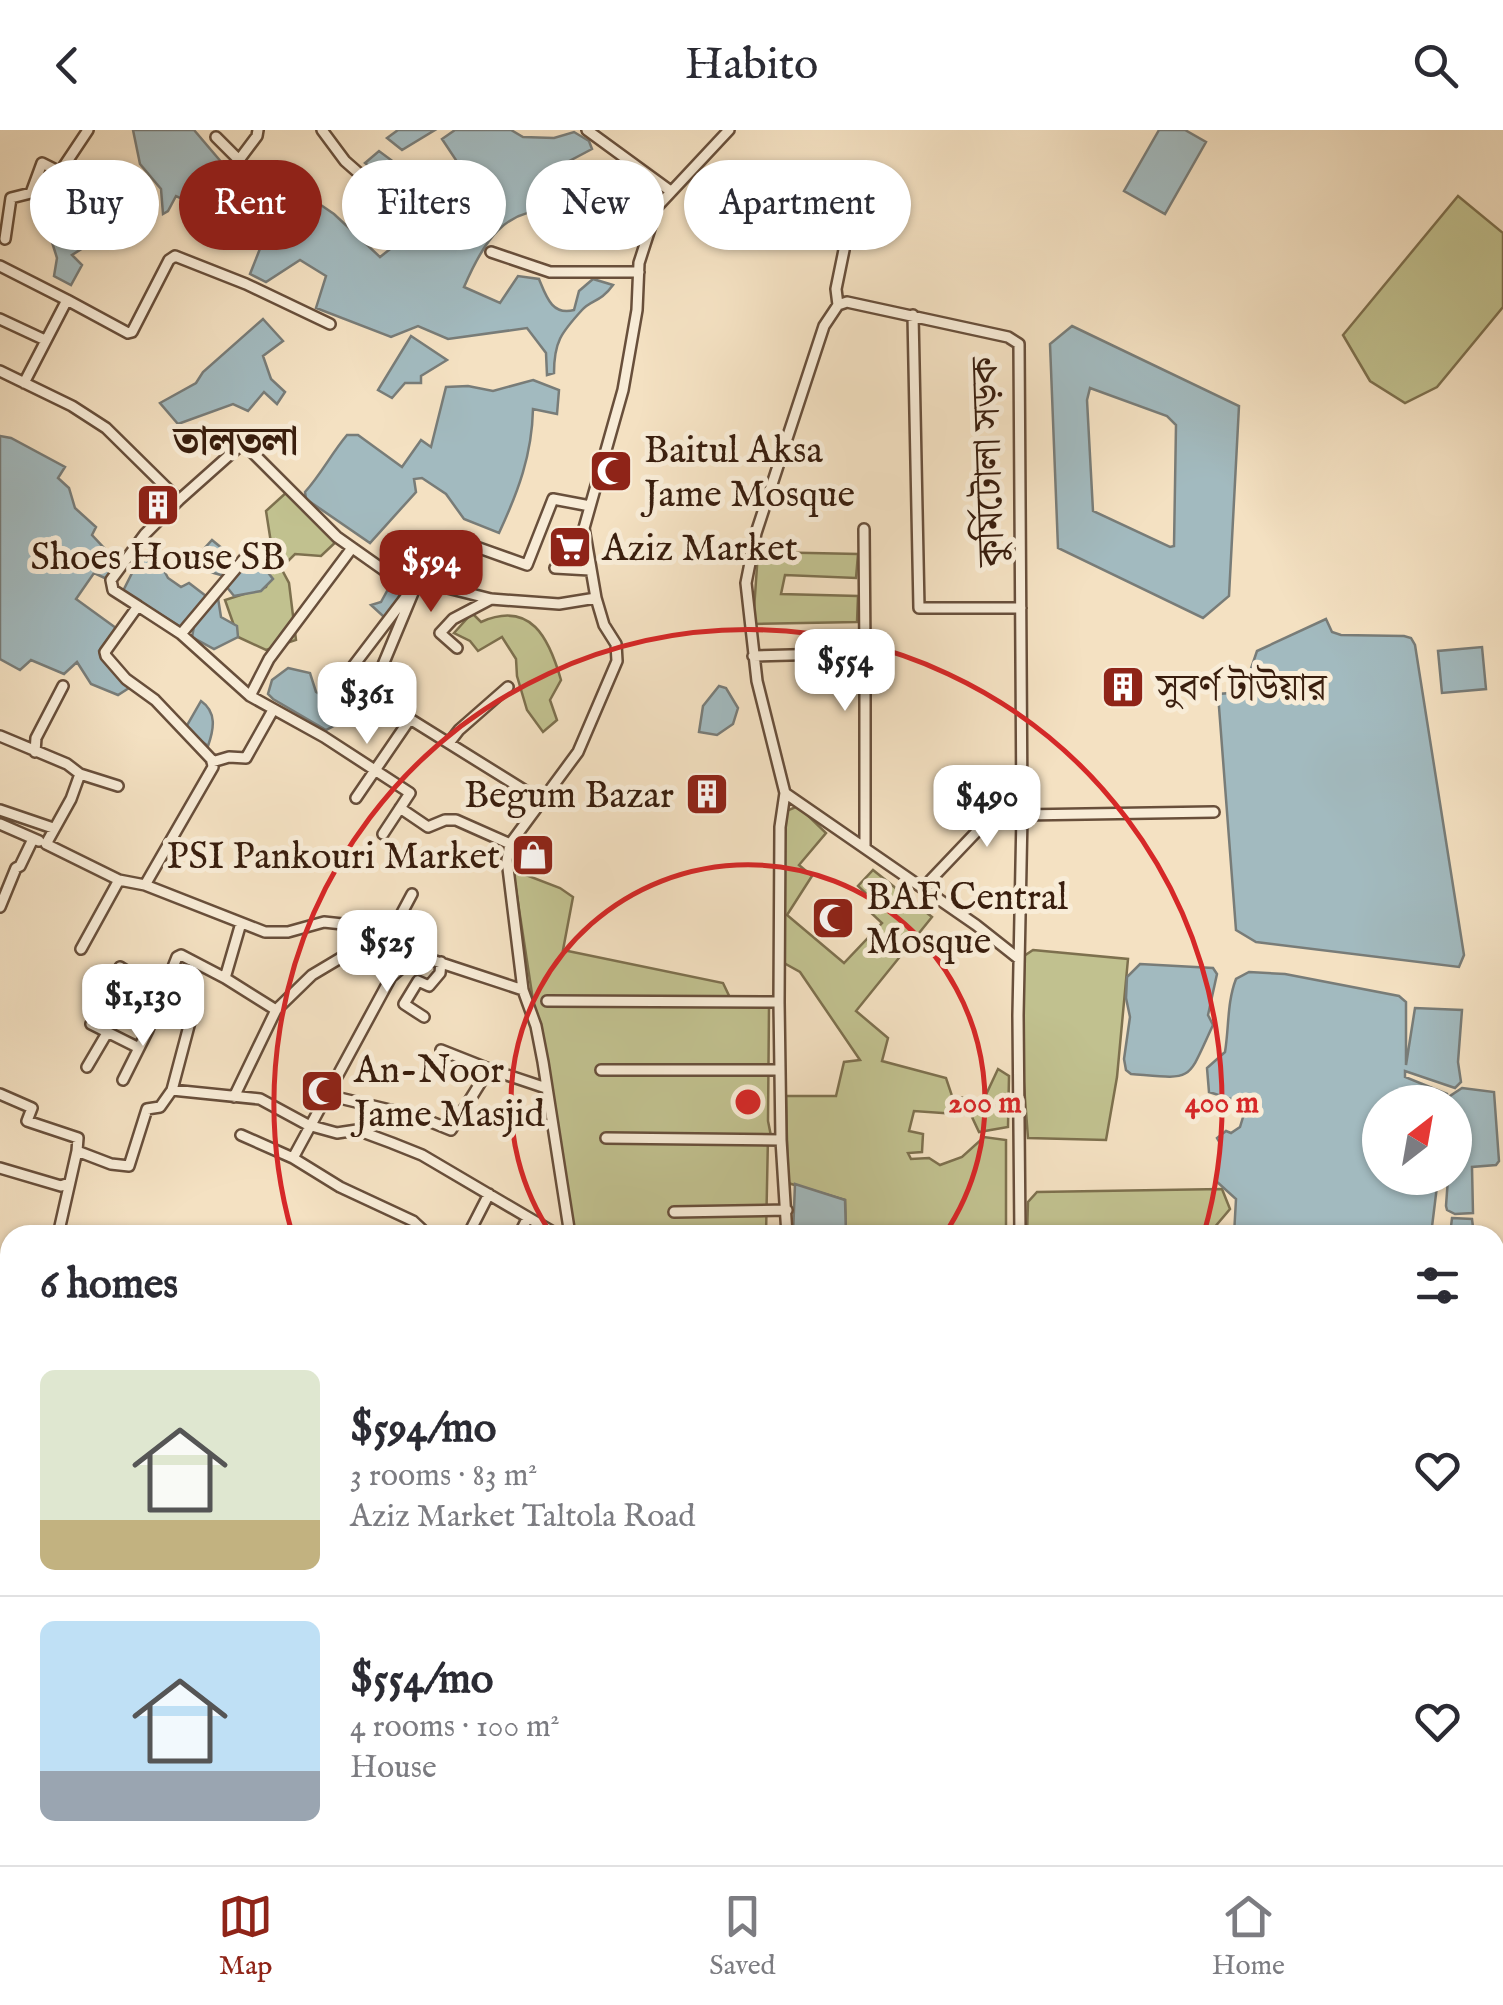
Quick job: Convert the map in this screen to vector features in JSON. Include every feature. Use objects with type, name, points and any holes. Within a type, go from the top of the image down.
[{"type":"street","points":[[5,239],[11,198],[31,193],[42,163],[60,172],[88,130]]},
{"type":"street","points":[[216,137],[239,160],[258,130]]},
{"type":"street","points":[[322,130],[344,160]]},
{"type":"street","points":[[587,130],[669,190]]},
{"type":"street","points":[[568,1225],[536,1026],[523,990],[508,884],[510,844],[578,752],[618,661],[616,644],[604,625],[596,598],[584,528],[623,390],[639,272],[657,207],[729,130]]},
{"type":"street","points":[[787,1225],[779,1002],[780,828],[784,793],[752,656],[746,584],[752,547],[824,326],[838,306],[836,289],[844,250]]},
{"type":"street","points":[[491,252],[550,272],[639,272]]},
{"type":"street","points":[[0,266],[128,333],[169,260],[175,256],[330,324]]},
{"type":"street","points":[[24,383],[67,300]]},
{"type":"street","name":"কুর্মিটোলা সড়ক","points":[[838,306],[857,302],[1008,337],[1018,344],[1022,784],[1018,959],[1020,1225]]},
{"type":"street","points":[[913,314],[918,608],[1021,608]]},
{"type":"street","points":[[0,319],[45,340]]},
{"type":"street","points":[[0,371],[72,406],[106,428],[179,500]]},
{"type":"street","points":[[383,834],[410,793],[324,737],[250,696],[181,634],[113,590],[111,580],[145,534],[243,443],[352,548],[388,573],[491,599],[559,604],[596,598]]},
{"type":"street","points":[[468,544],[527,564],[554,500],[590,506]]},
{"type":"street","points":[[864,529],[865,848]]},
{"type":"street","points":[[250,696],[269,659],[352,548]]},
{"type":"street","points":[[181,634],[248,553]]},
{"type":"street","points":[[555,568],[590,570]]},
{"type":"street","points":[[375,684],[418,581]]},
{"type":"street","points":[[336,690],[418,581]]},
{"type":"street","points":[[457,648],[440,634],[453,620],[491,599]]},
{"type":"street","points":[[138,606],[106,656],[126,678],[155,700],[213,767],[146,886]]},
{"type":"street","points":[[752,656],[865,653]]},
{"type":"street","points":[[35,752],[36,738],[63,686]]},
{"type":"street","points":[[449,743],[508,687]]},
{"type":"street","points":[[212,762],[229,756],[246,758],[273,710]]},
{"type":"street","points":[[356,798],[410,718],[540,800]]},
{"type":"street","points":[[0,736],[80,774],[118,786]]},
{"type":"street","points":[[46,844],[80,774]]},
{"type":"street","points":[[923,888],[1022,784]]},
{"type":"street","points":[[784,793],[1018,959]]},
{"type":"street","points":[[400,808],[428,827],[456,820],[510,844]]},
{"type":"street","points":[[0,810],[53,828]]},
{"type":"street","points":[[1022,815],[1214,812]]},
{"type":"street","points":[[0,824],[118,880],[146,886],[264,932],[288,932],[324,922],[348,924],[418,954],[523,990]]},
{"type":"street","points":[[0,907],[33,839]]},
{"type":"street","points":[[81,949],[118,880]]},
{"type":"street","points":[[388,939],[412,894]]},
{"type":"street","points":[[225,978],[241,923]]},
{"type":"street","points":[[234,1097],[276,1010],[312,975],[359,947],[374,932]]},
{"type":"street","points":[[293,1158],[391,976],[418,954]]},
{"type":"street","points":[[122,1080],[163,1000],[178,956],[225,978],[276,1010]]},
{"type":"street","points":[[424,1017],[404,1004],[418,981],[428,986],[440,973],[442,962]]},
{"type":"street","points":[[77,1151],[129,1166],[147,1109],[160,1107],[172,1090],[190,1022],[120,967]]},
{"type":"street","points":[[547,1001],[779,1002]]},
{"type":"street","points":[[104,1005],[148,1030]]},
{"type":"street","points":[[91,1024],[139,1048]]},
{"type":"street","points":[[87,1068],[107,1033]]},
{"type":"street","points":[[440,1050],[546,1088]]},
{"type":"street","points":[[327,1095],[420,1117],[452,1130],[489,1069]]},
{"type":"street","points":[[601,1070],[780,1070]]},
{"type":"street","points":[[172,1090],[260,1099],[308,1125],[337,1133],[357,1130],[407,1149],[539,1225]]},
{"type":"street","points":[[0,1094],[32,1108],[27,1121],[78,1138],[60,1225]]},
{"type":"street","points":[[240,1136],[293,1158],[340,1187],[417,1225]]},
{"type":"street","points":[[606,1138],[781,1140]]},
{"type":"street","points":[[0,1168],[61,1186],[69,1182]]},
{"type":"street","points":[[473,1225],[489,1194]]},
{"type":"street","points":[[674,1212],[787,1210]]},
{"type":"street","points":[[525,1225],[528,1219]]},
{"type":"green space","points":[[1458,196],[1503,233],[1503,307],[1437,387],[1405,403],[1370,381],[1343,335]]},
{"type":"green space","points":[[288,491],[339,539],[321,556],[295,554],[281,568],[289,583],[296,640],[266,650],[238,637],[225,600],[266,587],[274,562],[266,511]]},
{"type":"green space","points":[[758,552],[858,554],[856,578],[785,575],[781,594],[858,596],[857,622],[753,624]]},
{"type":"green space","points":[[472,613],[481,622],[498,616],[525,620],[544,637],[561,680],[550,700],[557,720],[543,732],[527,710],[516,659],[502,637],[478,651],[470,641],[454,633]]},
{"type":"green space","points":[[798,806],[826,833],[799,865],[812,876],[787,915],[844,963],[882,923],[869,911],[876,903],[858,886],[873,870],[932,917],[856,1011],[888,1038],[882,1061],[946,1078],[952,1096],[983,1101],[998,1069],[1009,1076],[1008,1127],[979,1132],[971,1115],[914,1111],[909,1131],[923,1134],[922,1152],[908,1153],[911,1159],[929,1158],[940,1165],[962,1157],[984,1137],[1006,1140],[1006,1225],[846,1225],[845,1200],[788,1183],[786,1096],[836,1096],[844,1062],[860,1060],[800,972],[784,963],[784,812]]},
{"type":"green space","points":[[513,870],[573,897],[563,950],[723,983],[734,1006],[769,1007],[771,1136],[766,1225],[573,1225],[568,1191],[562,1189]]},
{"type":"green space","points":[[1033,950],[1128,959],[1117,1077],[1106,1140],[1028,1138],[1023,1072],[1024,956]]},
{"type":"green space","points":[[1222,1189],[1230,1209],[1216,1225],[1027,1225],[1028,1202],[1037,1192]]},
{"type":"water","points":[[133,130],[194,130],[220,160],[179,160],[179,197],[176,196],[163,214],[159,160],[139,160]]},
{"type":"water","points":[[398,130],[435,130],[402,150],[387,138]]},
{"type":"water","points":[[455,130],[511,130],[523,137],[554,138],[574,132],[589,141],[592,149],[571,160],[526,160],[526,213],[506,223],[506,160],[456,160],[442,139]]},
{"type":"water","points":[[1159,130],[1185,130],[1206,142],[1165,214],[1124,191]]},
{"type":"water","points":[[379,151],[391,160],[368,160]]},
{"type":"water","points":[[322,206],[342,221],[342,250],[373,250],[380,257],[389,250],[483,250],[464,287],[500,303],[518,276],[539,279],[551,303],[566,311],[574,310],[579,291],[593,279],[613,285],[569,325],[557,346],[554,373],[547,375],[546,353],[527,328],[448,339],[418,326],[391,337],[316,308],[326,276],[300,260],[266,282],[250,274],[259,250],[322,250]]},
{"type":"water","points":[[54,250],[80,250],[72,255],[82,265],[71,285],[54,276]]},
{"type":"water","points":[[263,319],[283,341],[263,356],[271,379],[285,392],[277,404],[264,392],[248,411],[233,404],[178,424],[160,403],[196,383],[203,372]]},
{"type":"water","points":[[1072,326],[1239,406],[1229,596],[1203,618],[1058,548],[1050,344]],"holes":[[[1090,388],[1167,416],[1176,425],[1174,546],[1170,547],[1093,511],[1087,400]]]},
{"type":"water","points":[[411,336],[447,360],[421,376],[421,383],[405,383],[392,398],[378,390]]},
{"type":"water","points":[[533,380],[559,390],[557,414],[533,409],[523,473],[499,533],[464,519],[446,494],[422,478],[414,479],[416,492],[370,543],[306,499],[305,492],[347,435],[358,435],[402,467],[421,440],[431,447],[446,387],[493,391]]},
{"type":"water","points":[[0,436],[65,467],[58,478],[69,488],[75,508],[96,527],[92,535],[113,566],[107,579],[94,573],[76,599],[116,628],[99,651],[129,688],[118,695],[91,684],[77,662],[64,674],[31,660],[20,670],[0,659]]},
{"type":"water","points":[[212,540],[235,559],[221,575],[200,569],[192,562]]},
{"type":"water","points":[[254,555],[267,565],[273,579],[261,591],[234,596],[226,586]]},
{"type":"water","points":[[143,556],[155,567],[160,563],[168,578],[181,587],[189,583],[206,596],[181,627],[123,591],[131,568]]},
{"type":"water","points":[[401,588],[398,600],[384,617],[371,605],[381,602],[387,591]]},
{"type":"water","points":[[218,598],[221,617],[237,626],[238,637],[214,649],[192,637],[195,621]]},
{"type":"water","points":[[1326,619],[1332,632],[1341,635],[1404,636],[1415,645],[1464,955],[1459,967],[1256,942],[1236,930],[1218,694],[1243,692],[1257,651]]},
{"type":"water","points":[[1482,647],[1486,689],[1442,693],[1438,651]]},
{"type":"water","points":[[288,668],[310,673],[316,692],[330,700],[345,720],[326,730],[273,699],[268,694],[272,680]]},
{"type":"water","points":[[719,686],[726,688],[738,708],[733,724],[717,735],[699,732],[703,706]]},
{"type":"water","points":[[201,701],[210,710],[213,721],[208,746],[185,729]]},
{"type":"water","points":[[1140,964],[1213,968],[1217,974],[1208,1015],[1213,1025],[1198,1058],[1186,1073],[1167,1077],[1131,1074],[1126,1070],[1130,1017],[1127,977]]},
{"type":"water","points":[[1249,972],[1285,974],[1399,996],[1406,1002],[1406,1065],[1415,1008],[1462,1010],[1458,1085],[1446,1085],[1405,1071],[1405,1077],[1425,1085],[1362,1085],[1362,1195],[1436,1195],[1432,1225],[1235,1225],[1236,1199],[1216,1181],[1221,1145],[1217,1138],[1240,1127],[1247,1104],[1209,1092],[1207,1068],[1225,1052],[1236,979]]},
{"type":"water","points":[[1472,1089],[1494,1092],[1499,1161],[1496,1165],[1472,1167]]},
{"type":"water","points":[[1472,1167],[1473,1213],[1455,1214],[1446,1206],[1447,1195],[1472,1195]]},
{"type":"water","points":[[795,1184],[845,1200],[846,1225],[793,1225]]},
{"type":"water","points":[[1452,1218],[1472,1219],[1473,1225],[1451,1225]]},
{"type":"place","name":"Baitul Aksa Jame Mosque","points":[[611,471]]},
{"type":"place","name":"Shoes House SB","points":[[158,505]]},
{"type":"place","name":"Aziz Market","points":[[570,547]]},
{"type":"place","name":"সুবর্ণ টাউয়ার","points":[[1123,687]]},
{"type":"place","name":"Begum Bazar","points":[[707,794]]},
{"type":"place","name":"PSI Pankouri Market","points":[[533,855]]},
{"type":"place","name":"BAF Central Mosque","points":[[833,918]]},
{"type":"place","name":"An-Noor Jame Masjid","points":[[322,1091]]},
{"type":"district","name":"তালতলা","points":[[236,440]]}]
